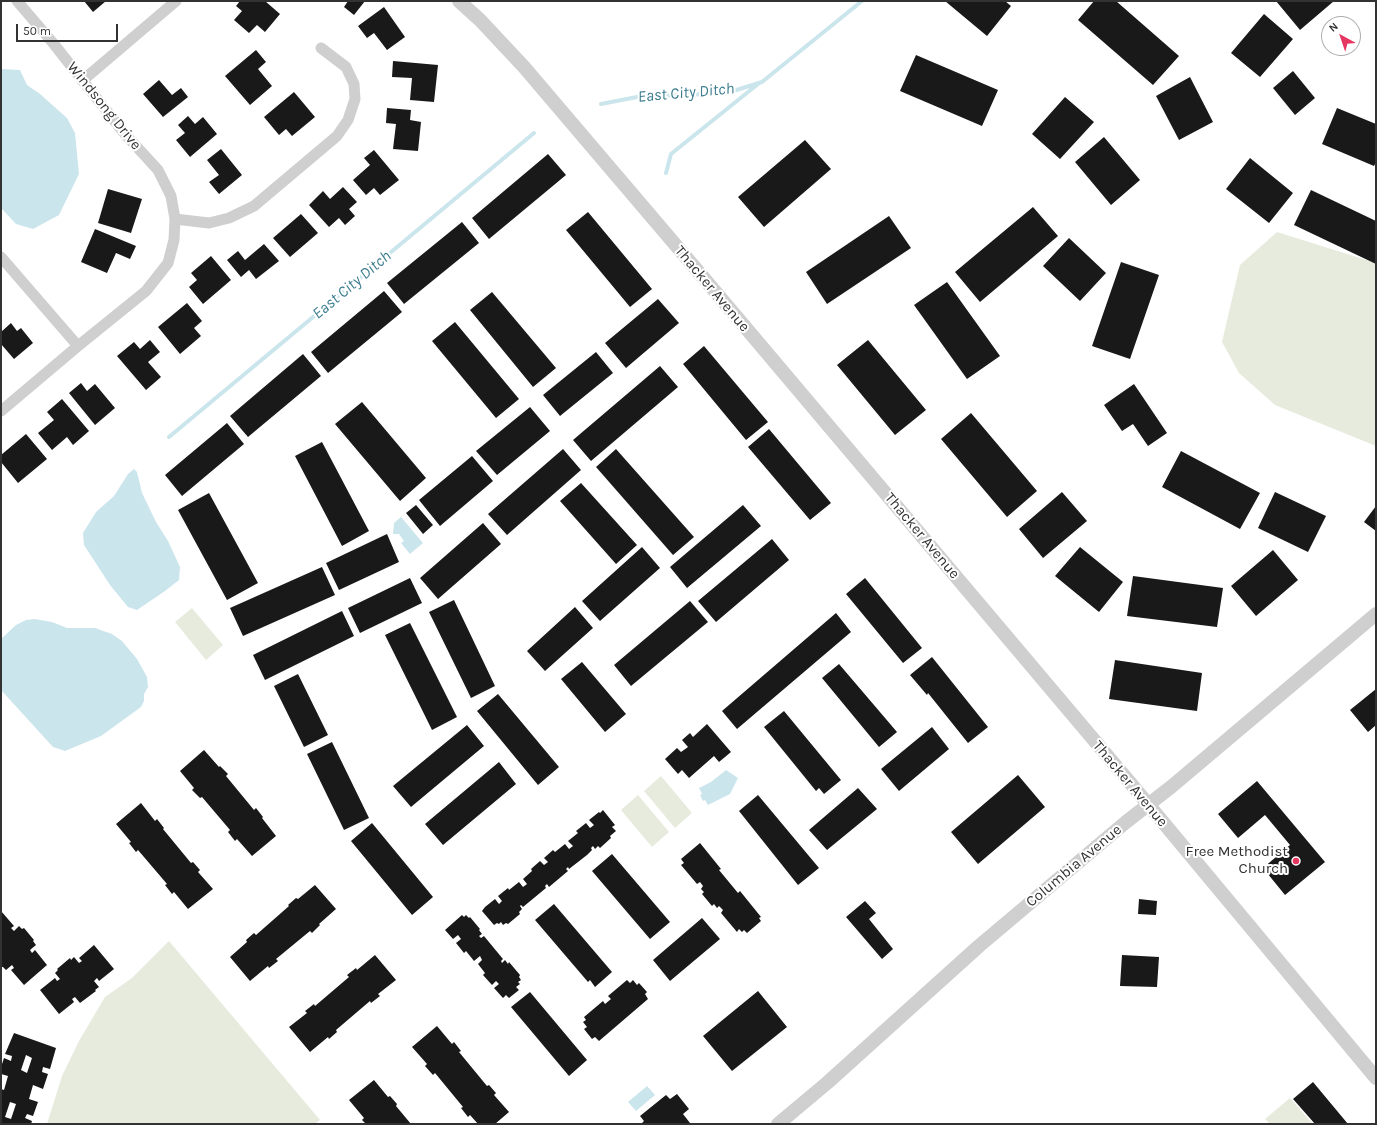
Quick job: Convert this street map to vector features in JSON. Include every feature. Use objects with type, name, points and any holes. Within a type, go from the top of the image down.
[{"type":"street","name":"Windsong Drive","points":[[1,411],[146,291],[168,263],[174,240],[175,218],[171,196],[158,170],[125,134],[53,43],[17,1]]},
{"type":"street","points":[[82,81],[176,1]]},
{"type":"street","name":"Thacker Avenue","points":[[459,1],[480,20],[539,86],[702,276],[1376,1078]]},
{"type":"street","points":[[175,218],[209,223],[229,218],[254,206],[338,136],[348,120],[355,99],[354,84],[346,67],[321,48]]},
{"type":"street","points":[[1,257],[78,346]]},
{"type":"street","name":"Columbia Avenue","points":[[778,1124],[827,1083],[979,946],[1126,822],[1177,782],[1376,614]]},
{"type":"shaded area","points":[[1277,232],[1376,263],[1376,446],[1275,405],[1239,373],[1222,342],[1240,265]]},
{"type":"shaded area","points":[[192,608],[223,645],[206,660],[175,622]]},
{"type":"shaded area","points":[[661,776],[692,813],[675,828],[644,791]]},
{"type":"shaded area","points":[[638,795],[669,832],[652,847],[621,810]]},
{"type":"shaded area","points":[[169,941],[320,1120],[315,1124],[47,1124],[62,1076],[79,1041],[105,997],[132,978]]},
{"type":"shaded area","points":[[1290,1098],[1313,1124],[1270,1124],[1265,1119]]},
{"type":"water","points":[[1,69],[20,70],[27,85],[40,94],[67,118],[75,133],[79,174],[59,215],[33,229],[16,224],[1,208]]},
{"type":"water","points":[[134,469],[137,472],[142,493],[156,522],[168,541],[180,567],[179,580],[137,610],[128,607],[110,585],[84,545],[83,533],[96,512],[114,496],[128,474]]},
{"type":"water","points":[[401,517],[423,543],[410,554],[401,543],[404,541],[399,534],[393,534],[394,523]]},
{"type":"water","points":[[35,619],[52,622],[67,628],[95,628],[112,634],[122,641],[137,659],[147,677],[148,687],[144,694],[144,701],[141,707],[101,736],[65,751],[53,747],[1,690],[1,639],[16,625],[26,620]]},
{"type":"water","points":[[726,770],[738,778],[730,794],[708,805],[705,800],[703,801],[699,788],[711,782]]},
{"type":"water","points":[[647,1086],[655,1095],[636,1111],[628,1102]]},
{"type":"building","points":[[84,1],[106,1],[93,12]]},
{"type":"building","points":[[240,1],[265,1],[280,14],[265,32],[257,25],[249,33],[234,20],[242,11],[236,6]]},
{"type":"building","points":[[348,1],[365,1],[354,15],[344,7]]},
{"type":"building","points":[[945,1],[1005,1],[1011,6],[987,36]]},
{"type":"building","points":[[1094,1],[1116,1],[1179,56],[1153,85],[1078,20]]},
{"type":"building","points":[[1276,1],[1334,1],[1300,30]]},
{"type":"building","points":[[384,7],[405,37],[387,50],[374,33],[367,38],[358,26]]},
{"type":"building","points":[[1264,14],[1293,39],[1260,77],[1231,53]]},
{"type":"building","points":[[256,50],[266,62],[258,69],[272,86],[250,105],[225,76]]},
{"type":"building","points":[[916,55],[998,90],[982,126],[900,91]]},
{"type":"building","points":[[393,61],[438,65],[434,102],[410,100],[412,78],[392,77]]},
{"type":"building","points":[[1293,71],[1315,98],[1295,115],[1273,88]]},
{"type":"building","points":[[1190,77],[1213,122],[1179,140],[1156,96]]},
{"type":"building","points":[[159,80],[172,95],[181,88],[188,97],[163,117],[143,94]]},
{"type":"building","points":[[294,92],[315,117],[292,136],[286,129],[279,135],[264,117]]},
{"type":"building","points":[[1065,97],[1094,122],[1060,159],[1032,134]]},
{"type":"building","points":[[387,108],[411,110],[410,120],[421,122],[418,151],[393,149],[396,124],[386,123]]},
{"type":"building","points":[[1337,108],[1376,124],[1376,162],[1374,166],[1322,144]]},
{"type":"building","points":[[188,116],[195,124],[203,117],[217,134],[190,157],[176,140],[185,133],[178,125]]},
{"type":"building","points":[[1104,137],[1140,180],[1111,205],[1075,162]]},
{"type":"building","points":[[805,140],[831,169],[764,227],[738,197]]},
{"type":"building","points":[[221,149],[242,175],[219,194],[209,182],[219,175],[207,160]]},
{"type":"building","points":[[374,150],[399,180],[380,195],[374,188],[366,195],[353,180],[370,165],[364,158]]},
{"type":"building","points":[[548,154],[566,175],[489,239],[472,218]]},
{"type":"building","points":[[1250,158],[1293,193],[1269,223],[1226,189]]},
{"type":"building","points":[[343,187],[357,202],[349,209],[355,216],[345,225],[339,218],[329,227],[309,205],[323,191],[330,199]]},
{"type":"building","points":[[108,189],[142,199],[131,233],[98,223]]},
{"type":"building","points":[[1311,190],[1376,221],[1376,264],[1294,225]]},
{"type":"building","points":[[1033,207],[1058,236],[980,302],[955,272]]},
{"type":"building","points":[[588,212],[652,289],[630,307],[566,230]]},
{"type":"building","points":[[301,214],[318,233],[290,257],[273,238]]},
{"type":"building","points":[[889,216],[911,248],[827,304],[806,272]]},
{"type":"building","points":[[462,222],[479,243],[404,304],[387,283]]},
{"type":"building","points":[[95,229],[136,246],[130,259],[116,253],[107,273],[81,262]]},
{"type":"building","points":[[1069,238],[1106,273],[1080,301],[1043,266]]},
{"type":"building","points":[[264,244],[279,261],[256,279],[249,270],[241,277],[227,260],[238,251],[245,260]]},
{"type":"building","points":[[211,256],[231,280],[203,304],[189,287],[197,280],[191,273]]},
{"type":"building","points":[[1121,262],[1159,275],[1130,359],[1092,346]]},
{"type":"building","points":[[947,282],[1000,356],[967,379],[914,305]]},
{"type":"building","points":[[384,291],[402,312],[328,373],[311,352]]},
{"type":"building","points":[[492,292],[556,368],[533,387],[470,310]]},
{"type":"building","points":[[658,299],[679,323],[626,368],[605,343]]},
{"type":"building","points":[[187,303],[202,321],[194,328],[201,336],[180,354],[158,327]]},
{"type":"building","points":[[455,322],[519,399],[496,418],[432,341]]},
{"type":"building","points":[[11,323],[17,331],[21,328],[33,343],[14,359],[1,344],[1,332]]},
{"type":"building","points":[[150,340],[160,352],[148,362],[161,377],[146,390],[117,356],[134,342],[140,349]]},
{"type":"building","points":[[868,340],[926,410],[895,435],[837,365]]},
{"type":"building","points":[[704,346],[768,422],[746,440],[683,364]]},
{"type":"building","points":[[596,352],[613,373],[560,416],[543,395]]},
{"type":"building","points":[[303,354],[321,376],[248,437],[230,416]]},
{"type":"building","points":[[660,366],[678,387],[591,461],[573,440]]},
{"type":"building","points":[[81,383],[87,391],[95,384],[115,408],[95,425],[69,393]]},
{"type":"building","points":[[1134,384],[1167,433],[1148,446],[1133,424],[1122,431],[1104,405]]},
{"type":"building","points":[[62,399],[89,431],[73,445],[67,437],[52,450],[38,433],[54,420],[47,412]]},
{"type":"building","points":[[362,402],[426,478],[400,501],[335,424]]},
{"type":"building","points":[[530,407],[550,431],[497,475],[476,451]]},
{"type":"building","points":[[971,413],[1037,491],[1007,517],[941,439]]},
{"type":"building","points":[[227,423],[244,444],[182,496],[165,475]]},
{"type":"building","points":[[769,429],[831,503],[810,520],[748,447]]},
{"type":"building","points":[[26,434],[47,459],[18,483],[1,462],[1,455]]},
{"type":"building","points":[[322,442],[369,531],[342,546],[295,456]]},
{"type":"building","points":[[563,449],[581,470],[507,535],[488,514]]},
{"type":"building","points":[[616,449],[694,537],[673,555],[596,467]]},
{"type":"building","points":[[1181,451],[1260,493],[1240,529],[1162,487]]},
{"type":"building","points":[[472,456],[493,481],[440,526],[419,500]]},
{"type":"building","points":[[581,483],[637,545],[616,564],[560,501]]},
{"type":"building","points":[[1062,492],[1087,521],[1043,558],[1019,529]]},
{"type":"building","points":[[1275,492],[1326,516],[1308,552],[1258,528]]},
{"type":"building","points":[[209,493],[258,583],[227,600],[178,510]]},
{"type":"building","points":[[416,505],[433,525],[423,534],[406,513]]},
{"type":"building","points":[[743,505],[761,526],[687,588],[670,567]]},
{"type":"building","points":[[1376,506],[1376,531],[1364,522]]},
{"type":"building","points":[[483,523],[501,544],[438,599],[420,578]]},
{"type":"building","points":[[387,534],[399,562],[339,590],[326,563]]},
{"type":"building","points":[[772,539],[789,560],[716,622],[698,601]]},
{"type":"building","points":[[642,547],[660,568],[600,621],[582,601]]},
{"type":"building","points":[[1080,547],[1123,582],[1099,612],[1055,576]]},
{"type":"building","points":[[1273,550],[1298,580],[1256,616],[1231,586]]},
{"type":"building","points":[[322,567],[335,595],[243,636],[230,608]]},
{"type":"building","points":[[1133,576],[1223,588],[1217,627],[1127,616]]},
{"type":"building","points":[[410,578],[422,603],[360,633],[348,608]]},
{"type":"building","points":[[865,578],[922,648],[903,663],[846,594]]},
{"type":"building","points":[[454,600],[495,686],[471,698],[429,612]]},
{"type":"building","points":[[690,601],[708,622],[631,686],[614,665]]},
{"type":"building","points":[[575,607],[593,628],[545,671],[527,651]]},
{"type":"building","points":[[342,611],[354,636],[265,680],[253,655]]},
{"type":"building","points":[[836,613],[851,632],[737,729],[722,711]]},
{"type":"building","points":[[410,623],[457,717],[432,730],[385,635]]},
{"type":"building","points":[[932,657],[988,727],[968,743],[928,693],[927,695],[910,675]]},
{"type":"building","points":[[1115,660],[1202,673],[1197,711],[1109,699]]},
{"type":"building","points":[[582,662],[626,714],[605,732],[561,679]]},
{"type":"building","points":[[839,664],[897,732],[879,747],[822,678]]},
{"type":"building","points":[[298,674],[328,735],[304,747],[274,686]]},
{"type":"building","points":[[1376,689],[1376,725],[1368,732],[1350,710]]},
{"type":"building","points":[[498,694],[559,767],[538,785],[477,711]]},
{"type":"building","points":[[784,711],[841,780],[824,794],[819,788],[816,791],[764,727]]},
{"type":"building","points":[[707,724],[731,752],[719,762],[714,756],[689,778],[682,770],[678,774],[665,759],[677,748],[681,752],[688,747],[682,740],[690,733],[693,737]]},
{"type":"building","points":[[467,725],[484,746],[411,807],[393,786]]},
{"type":"building","points":[[932,727],[949,749],[899,791],[881,769]]},
{"type":"building","points":[[332,742],[369,818],[344,830],[307,754]]},
{"type":"building","points":[[204,750],[219,767],[220,766],[228,774],[226,776],[254,810],[256,808],[276,836],[252,856],[237,839],[235,841],[228,832],[230,830],[202,797],[200,798],[192,790],[194,788],[180,771]]},
{"type":"building","points":[[499,762],[516,784],[443,845],[425,824]]},
{"type":"building","points":[[1018,775],[1045,807],[978,864],[951,832]]},
{"type":"building","points":[[1257,781],[1325,862],[1285,895],[1263,868],[1290,845],[1265,815],[1238,838],[1218,814]]},
{"type":"building","points":[[858,788],[877,809],[827,850],[809,830]]},
{"type":"building","points":[[758,795],[819,868],[798,885],[739,811]]},
{"type":"building","points":[[141,803],[155,821],[157,819],[164,828],[163,829],[191,863],[193,862],[200,870],[198,872],[213,889],[188,909],[174,892],[172,894],[165,885],[167,884],[138,850],[136,852],[129,843],[131,842],[116,824]]},
{"type":"building","points":[[603,810],[615,825],[612,827],[616,831],[610,836],[611,838],[600,848],[598,846],[595,849],[593,846],[591,848],[592,850],[587,855],[569,869],[568,867],[566,869],[568,871],[549,887],[547,884],[545,886],[546,888],[523,907],[521,905],[520,906],[522,909],[519,912],[520,914],[508,924],[506,923],[503,925],[501,922],[494,925],[482,911],[485,907],[495,899],[499,904],[502,901],[498,896],[508,888],[509,890],[519,882],[523,887],[527,884],[523,879],[532,871],[531,869],[540,861],[544,865],[548,862],[544,858],[553,850],[555,852],[565,844],[569,849],[573,846],[568,841],[578,833],[576,831],[586,823],[590,828],[594,825],[589,820]]},
{"type":"building","points":[[372,823],[433,897],[412,915],[351,841]]},
{"type":"building","points":[[700,843],[721,869],[719,870],[738,893],[740,891],[761,917],[759,918],[761,921],[747,933],[744,930],[742,932],[739,929],[737,932],[721,913],[723,910],[719,906],[717,908],[714,904],[712,906],[702,894],[704,892],[701,889],[703,886],[700,882],[697,884],[681,865],[684,863],[681,859]]},
{"type":"building","points":[[612,854],[670,922],[650,939],[592,871]]},
{"type":"building","points":[[315,885],[336,909],[319,924],[320,925],[312,933],[310,931],[276,959],[278,961],[269,968],[268,966],[250,981],[230,957],[247,942],[246,940],[254,933],[256,935],[296,898],[298,899]]},
{"type":"building","points":[[1139,899],[1157,901],[1156,915],[1138,914]]},
{"type":"building","points":[[865,901],[876,913],[869,919],[893,949],[882,959],[846,917]]},
{"type":"building","points":[[554,904],[612,972],[595,987],[590,980],[588,982],[535,920]]},
{"type":"building","points":[[1,911],[14,926],[11,928],[14,931],[19,926],[22,929],[24,928],[34,940],[33,941],[36,945],[30,950],[32,953],[35,950],[47,965],[24,985],[11,970],[14,968],[12,965],[6,970],[1,967]]},
{"type":"building","points":[[462,915],[464,917],[466,915],[469,918],[470,917],[480,929],[479,930],[482,934],[479,936],[481,938],[484,936],[503,959],[501,961],[502,963],[505,960],[508,964],[509,962],[520,975],[519,977],[521,980],[518,982],[520,984],[516,987],[519,990],[509,998],[506,995],[503,998],[494,988],[499,984],[496,981],[492,985],[483,975],[485,973],[478,964],[482,960],[480,956],[474,961],[466,951],[464,953],[456,943],[461,939],[458,935],[453,939],[445,930]]},
{"type":"building","points":[[702,918],[720,939],[670,981],[653,960]]},
{"type":"building","points":[[94,945],[114,969],[99,981],[97,978],[94,981],[99,987],[95,990],[96,991],[80,1003],[75,997],[72,999],[74,1002],[59,1014],[40,990],[55,978],[57,981],[60,979],[55,973],[58,970],[57,969],[70,958],[71,960],[74,957],[79,963],[82,961],[79,958]]},
{"type":"building","points":[[375,955],[396,980],[378,994],[380,996],[371,1003],[370,1001],[336,1030],[337,1032],[329,1039],[328,1037],[310,1052],[289,1027],[307,1013],[305,1011],[314,1004],[315,1006],[349,977],[347,975],[356,968],[357,970]]},
{"type":"building","points":[[1122,955],[1159,957],[1157,987],[1120,986]]},
{"type":"building","points":[[627,980],[630,983],[633,980],[637,985],[639,983],[647,992],[645,994],[648,999],[599,1041],[595,1037],[592,1039],[584,1029],[587,1027],[583,1022],[586,1020],[584,1017],[603,1001],[605,1004],[611,999],[608,996]]},
{"type":"building","points":[[758,991],[787,1027],[732,1071],[703,1036]]},
{"type":"building","points":[[530,992],[587,1060],[569,1076],[511,1007]]},
{"type":"building","points":[[437,1026],[452,1044],[454,1042],[461,1051],[459,1052],[487,1086],[489,1085],[496,1093],[494,1095],[509,1112],[495,1124],[478,1124],[470,1115],[468,1117],[461,1108],[463,1107],[435,1073],[433,1075],[425,1066],[427,1064],[412,1047]]},
{"type":"building","points":[[14,1033],[56,1048],[50,1069],[43,1067],[42,1072],[48,1074],[43,1089],[33,1085],[29,1099],[38,1102],[33,1116],[27,1114],[25,1118],[32,1121],[31,1124],[1,1124],[1,1089],[4,1090],[8,1076],[1,1074],[1,1067],[4,1058],[11,1061],[12,1056],[5,1054]],"holes":[[[26,1055],[32,1058],[27,1073],[21,1070]],[[10,1102],[16,1104],[11,1119],[5,1117]]]},
{"type":"building","points":[[374,1080],[388,1097],[390,1096],[397,1104],[396,1106],[411,1124],[366,1124],[362,1120],[364,1118],[349,1100]]},
{"type":"building","points":[[1313,1082],[1348,1124],[1315,1124],[1293,1099]]},
{"type":"building","points":[[677,1094],[689,1109],[683,1114],[690,1123],[641,1124],[644,1121],[640,1116],[666,1095],[670,1099]]},
{"type":"waterway","name":"East City Ditch","points":[[601,104],[637,97],[727,93],[762,82],[862,1]]},
{"type":"waterway","points":[[666,173],[671,154],[758,84]]},
{"type":"waterway","name":"East City Ditch","points":[[169,437],[534,133]]},
{"type":"place","name":"Free Methodist Church","points":[[1296,861]]}]
